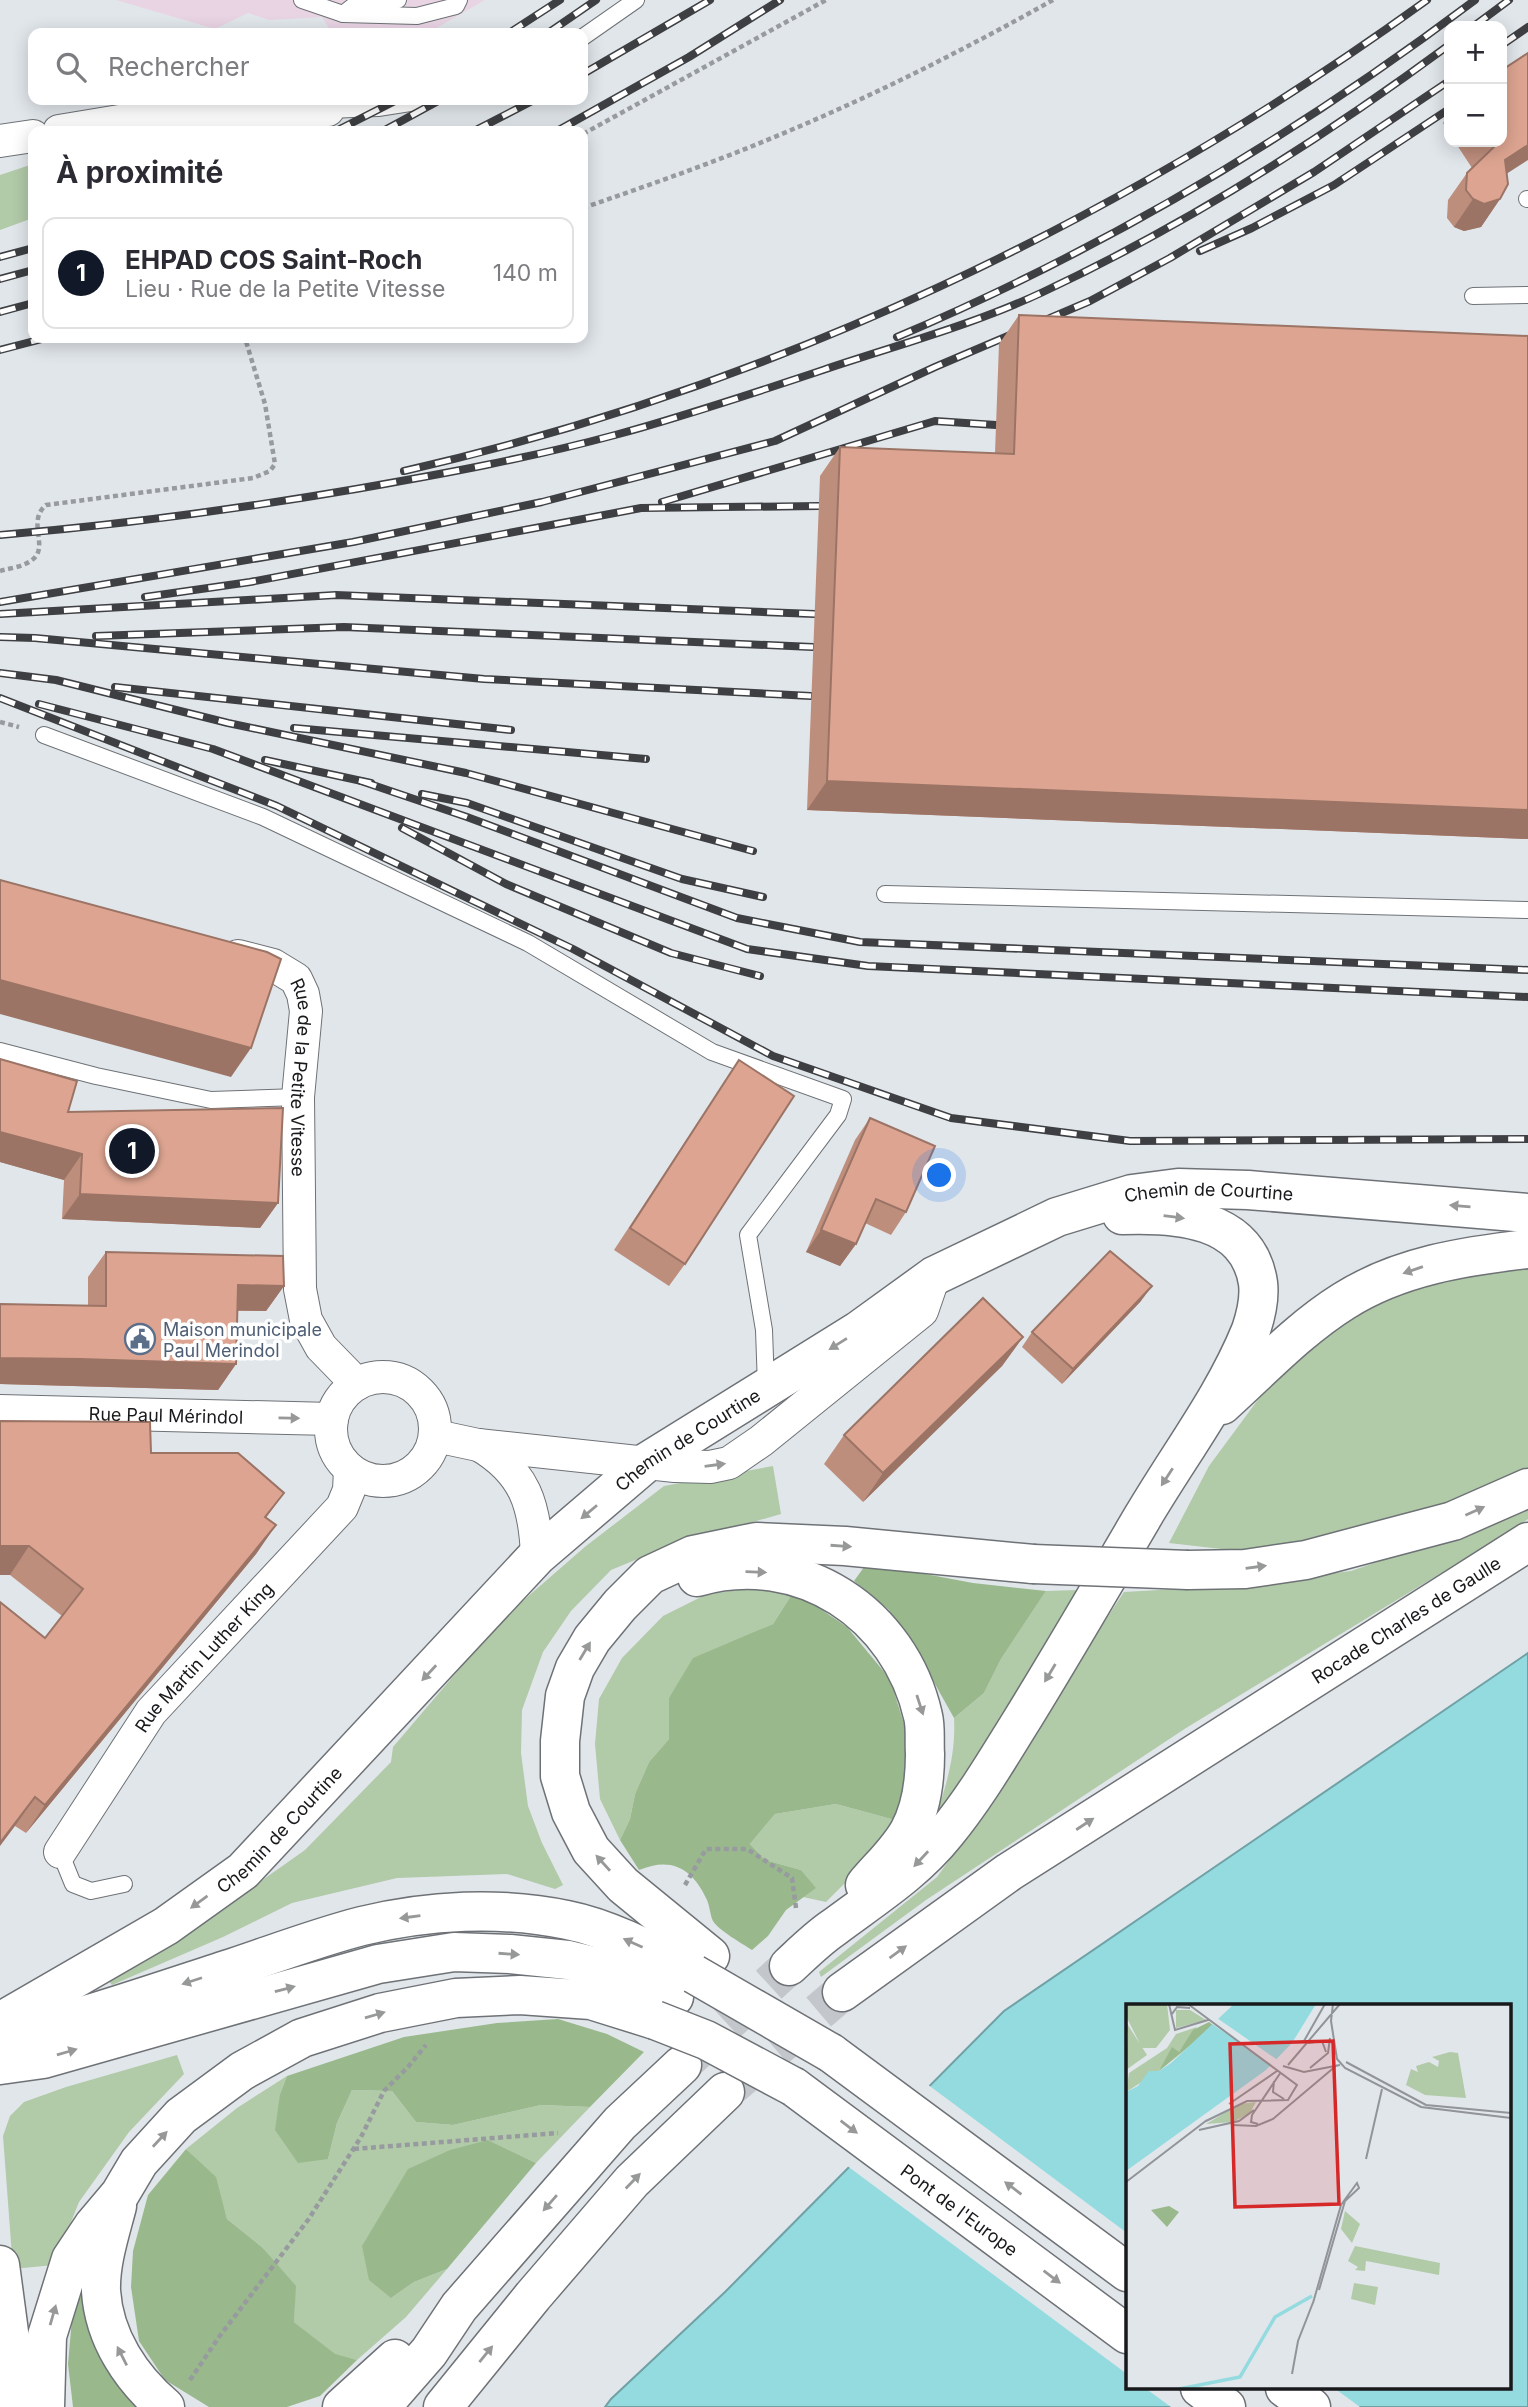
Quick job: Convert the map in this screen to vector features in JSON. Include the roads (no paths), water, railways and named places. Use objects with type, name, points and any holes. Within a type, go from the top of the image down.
[{"type":"main road","name":"Chemin de Courtine","points":[[0,2022],[166,1926],[243,1871],[537,1556],[647,1462],[858,1331],[934,1276],[1057,1217],[1132,1194],[1178,1188],[1248,1190],[1528,1213]]},
{"type":"main road","points":[[789,1966],[830,1930],[909,1873],[946,1833],[1003,1750],[1155,1495],[1204,1420],[1239,1355],[1257,1310],[1258,1284],[1250,1256],[1234,1237],[1208,1222],[1174,1216],[1135,1214],[1057,1217]]},
{"type":"main road","points":[[1204,1420],[1307,1329],[1344,1301],[1382,1281],[1429,1265],[1480,1254],[1528,1249]]},
{"type":"main road","points":[[683,1987],[623,1885],[592,1850],[571,1812],[560,1776],[560,1741],[565,1696],[572,1677],[592,1639],[650,1575],[693,1555],[756,1542],[845,1546],[1033,1564],[1188,1570],[1245,1569],[1306,1560],[1454,1521],[1528,1488]]},
{"type":"main road","name":"Rocade Charles de Gaulle","points":[[842,1992],[1009,1872],[1528,1542]]},
{"type":"main road","points":[[620,1605],[673,1584],[712,1573],[759,1570],[806,1578],[850,1602],[885,1634],[910,1675],[924,1719],[925,1763],[920,1799],[909,1832],[830,1930]]},
{"type":"main road","points":[[0,2038],[93,2014],[360,1927],[407,1917],[466,1911],[520,1913],[569,1920],[630,1941],[683,1987],[831,2053],[1126,2271]]},
{"type":"main road","points":[[0,2064],[43,2059],[378,1964],[454,1952],[568,1960],[606,1969],[642,1982],[683,1987]]},
{"type":"main road","points":[[45,2407],[47,2336],[71,2259],[93,2226],[120,2194],[139,2162],[181,2116],[242,2071],[302,2038],[380,2013],[469,1997],[520,1995],[591,2000],[683,1987]]},
{"type":"main road","name":"Pont de l'Europe","points":[[683,1987],[706,2040],[794,2087],[1126,2333]]},
{"type":"main road","points":[[381,2407],[429,2351],[459,2306],[620,2123],[682,2065]]},
{"type":"main road","points":[[443,2407],[533,2296],[632,2181],[725,2092]]},
{"type":"main road","points":[[120,2194],[105,2251],[101,2291],[108,2327],[125,2363],[145,2390],[175,2397]]},
{"type":"main road","points":[[0,2265],[19,2407]]},
{"type":"main road","points":[[342,2407],[416,2340],[459,2306]]},
{"type":"main road","points":[[1203,2390],[1226,2407]]},
{"type":"main road","points":[[1288,2390],[1311,2407]]},
{"type":"street","points":[[89,126],[180,111],[328,110]]},
{"type":"street","points":[[0,141],[28,137]]},
{"type":"street","name":"Rue de la Petite Vitesse","points":[[208,948],[273,965],[296,979],[303,994],[306,1011],[298,1097],[300,1289],[306,1320],[321,1347],[357,1384]]},
{"type":"street","points":[[436,1436],[478,1445],[647,1462],[710,1467],[729,1464],[922,1311],[934,1276]]},
{"type":"street","points":[[389,1377],[405,1381],[419,1390],[429,1403],[435,1419],[436,1436],[426,1460],[406,1477],[391,1481],[362,1478],[350,1470],[334,1447],[332,1419],[337,1405],[345,1393],[357,1384],[372,1378],[389,1377]]},
{"type":"street","name":"Rue Paul Mérindol","points":[[0,1411],[332,1419]]},
{"type":"street","points":[[478,1445],[499,1457],[524,1489],[532,1517],[537,1556]]},
{"type":"street","name":"Rue Martin Luther King","points":[[60,1853],[151,1712],[342,1507],[349,1490],[350,1470]]},
{"type":"lane","points":[[302,0],[343,14],[417,16],[456,6],[459,0]]},
{"type":"lane","points":[[343,14],[360,0]]},
{"type":"lane","points":[[343,14],[398,0]]},
{"type":"lane","points":[[417,16],[438,0]]},
{"type":"lane","points":[[588,34],[636,0]]},
{"type":"lane","points":[[328,110],[393,105]]},
{"type":"lane","points":[[1473,296],[1528,295]]},
{"type":"lane","points":[[44,735],[263,817],[528,943],[712,1052],[843,1099],[838,1115],[748,1235],[764,1330],[766,1388]]},
{"type":"lane","points":[[885,894],[1528,910]]},
{"type":"lane","points":[[0,1051],[96,1076],[211,1100],[298,1097]]},
{"type":"lane","points":[[60,1853],[73,1884],[91,1891],[124,1884]]},
{"type":"water","points":[[1528,1653],[1528,2407],[605,2407],[725,2292],[1004,2011]]},
{"type":"tunnel","points":[[685,2062],[789,1966]]},
{"type":"tunnel","points":[[732,2086],[842,1992]]},
{"type":"railway","points":[[517,28],[560,0]]},
{"type":"railway","points":[[555,28],[596,0]]},
{"type":"railway","points":[[588,71],[710,0]]},
{"type":"railway","points":[[566,126],[689,57],[780,0]]},
{"type":"railway","points":[[404,471],[541,436],[676,393],[809,343],[939,287],[1066,224],[1190,155],[1311,80],[1427,0]]},
{"type":"railway","points":[[897,337],[1049,266],[1196,186],[1338,97],[1475,0]]},
{"type":"railway","points":[[1481,21],[1509,0]]},
{"type":"railway","points":[[1507,42],[1528,27]]},
{"type":"railway","points":[[0,535],[267,503],[518,458],[667,420],[934,334],[990,315],[1043,292],[1201,209],[1303,146],[1444,49]]},
{"type":"railway","points":[[0,602],[353,542],[542,502],[775,441],[935,367],[1090,301],[1170,258],[1314,172],[1445,84]]},
{"type":"railway","points":[[346,126],[387,105]]},
{"type":"railway","points":[[392,126],[431,105]]},
{"type":"railway","points":[[484,126],[524,105]]},
{"type":"railway","points":[[1200,251],[1252,228],[1334,185],[1444,112]]},
{"type":"railway","points":[[0,257],[28,249]]},
{"type":"railway","points":[[0,279],[28,271]]},
{"type":"railway","points":[[0,312],[28,304]]},
{"type":"railway","points":[[0,350],[28,343]]},
{"type":"railway","points":[[662,502],[935,421],[996,425]]},
{"type":"railway","points":[[145,597],[250,582],[641,508],[819,506]]},
{"type":"railway","points":[[0,614],[336,595],[815,614]]},
{"type":"railway","points":[[96,636],[344,627],[813,647]]},
{"type":"railway","points":[[0,637],[484,679],[811,696]]},
{"type":"railway","points":[[0,673],[56,680],[228,723],[466,773],[753,851]]},
{"type":"railway","points":[[115,687],[511,730]]},
{"type":"railway","points":[[0,698],[277,806],[573,949],[773,1056],[951,1118],[1130,1141],[1528,1139]]},
{"type":"railway","points":[[39,704],[213,749],[747,949],[868,966],[1528,997]]},
{"type":"railway","points":[[294,728],[646,759]]},
{"type":"railway","points":[[265,760],[371,783]]},
{"type":"railway","points":[[361,781],[467,817],[737,918],[860,942],[1528,970]]},
{"type":"railway","points":[[422,794],[467,803],[682,879],[763,897]]},
{"type":"railway","points":[[402,828],[506,884],[671,953],[760,976]]},
{"type":"place","name":"EHPAD COS Saint-Roch","points":[[132,1151]]},
{"type":"place","name":"Maison municipale Paul Merindol","points":[[140,1339]]}]
